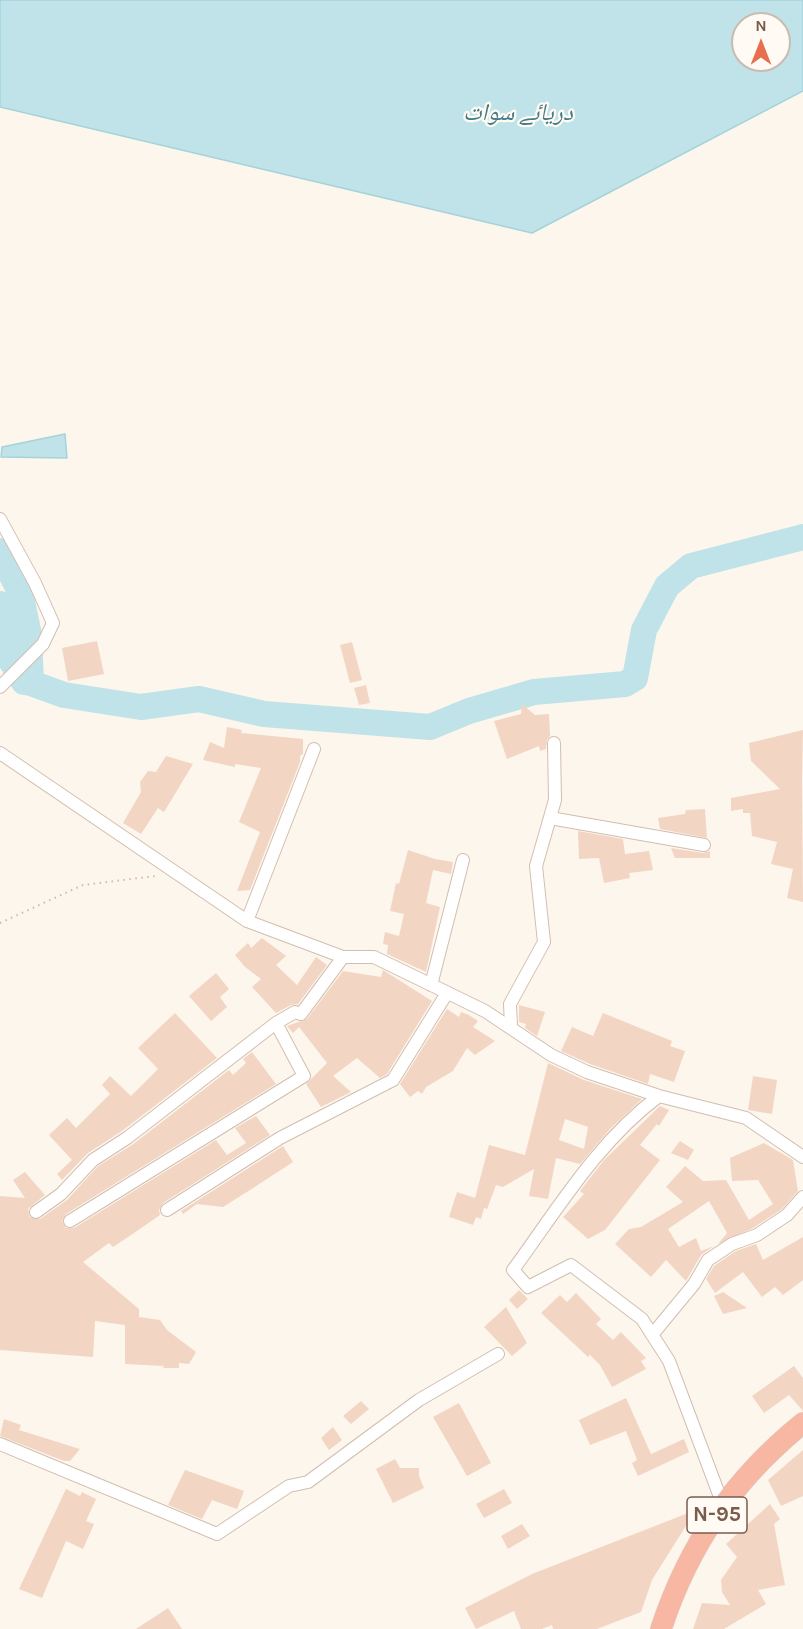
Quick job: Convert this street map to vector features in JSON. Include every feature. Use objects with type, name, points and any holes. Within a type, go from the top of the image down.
[{"type":"highway","name":"N-95","points":[[659,1628],[688,1564],[731,1492],[803,1423]]},
{"type":"street","points":[[0,519],[35,583],[53,623],[43,644],[2,685]]},
{"type":"street","points":[[511,1026],[510,1004],[544,942],[536,866],[555,800],[554,743]]},
{"type":"street","points":[[247,921],[314,749]]},
{"type":"street","points":[[0,753],[247,921],[343,957],[374,957],[511,1026],[521,1037],[586,1072],[659,1096],[746,1118],[803,1157]]},
{"type":"street","points":[[550,818],[704,845]]},
{"type":"street","points":[[431,985],[463,860]]},
{"type":"street","points":[[36,1212],[61,1194],[93,1160],[127,1138],[276,1023],[295,1012],[301,1014],[343,957]]},
{"type":"street","points":[[167,1210],[280,1138],[393,1080],[447,993]]},
{"type":"street","points":[[70,1221],[304,1076],[276,1023]]},
{"type":"street","points":[[659,1096],[627,1122],[596,1158],[513,1270],[528,1287],[571,1264],[642,1319],[669,1361],[723,1505]]},
{"type":"street","points":[[652,1335],[694,1284],[708,1260],[732,1244],[757,1235],[786,1215],[803,1197]]},
{"type":"street","points":[[0,1444],[217,1534],[289,1486],[308,1482],[418,1400],[498,1354]]},
{"type":"path","points":[[0,923],[83,885],[177,873]]},
{"type":"water","name":"دریائے سوات","points":[[0,0],[803,0],[803,91],[532,233],[0,107]]},
{"type":"water","points":[[65,434],[67,458],[1,457],[2,447]]},
{"type":"building","points":[[97,641],[104,674],[68,681],[62,648]]},
{"type":"building","points":[[352,642],[362,680],[350,683],[340,645]]},
{"type":"building","points":[[366,685],[370,703],[359,705],[354,688]]},
{"type":"building","points":[[522,704],[535,715],[549,714],[550,736],[546,749],[540,751],[539,746],[507,759],[494,721],[521,714]]},
{"type":"building","points":[[227,727],[242,730],[241,733],[303,739],[303,754],[300,756],[300,762],[250,890],[237,891],[260,832],[239,822],[261,768],[235,764],[235,767],[203,760],[210,742],[224,748]]},
{"type":"building","points":[[803,730],[803,902],[787,898],[793,869],[771,864],[777,842],[752,836],[750,813],[743,813],[743,809],[731,811],[731,798],[780,789],[751,761],[749,743]]},
{"type":"building","points":[[166,756],[193,764],[164,812],[158,808],[141,834],[123,823],[141,792],[140,782],[148,771],[156,772]]},
{"type":"building","points":[[705,809],[707,838],[660,829],[658,818],[685,814],[686,810]]},
{"type":"building","points":[[578,831],[623,839],[625,854],[649,851],[653,870],[629,873],[630,878],[604,883],[599,858],[579,859]]},
{"type":"building","points":[[671,848],[703,853],[710,851],[710,858],[675,858]]},
{"type":"building","points":[[408,850],[453,862],[451,874],[433,870],[426,903],[440,907],[426,972],[387,954],[388,945],[383,944],[385,932],[399,936],[404,914],[390,911],[396,883],[399,884]]},
{"type":"building","points":[[262,938],[286,956],[276,965],[297,985],[316,957],[327,965],[298,1004],[276,1013],[252,987],[261,979],[245,967],[235,955],[248,943],[251,948]]},
{"type":"building","points":[[383,970],[432,1001],[387,1074],[380,1078],[357,1058],[333,1076],[351,1092],[321,1107],[306,1084],[327,1063],[299,1027],[293,1033],[287,1026],[307,1019],[343,971],[381,977]]},
{"type":"building","points":[[216,973],[229,989],[220,997],[227,1007],[211,1021],[189,996]]},
{"type":"building","points":[[519,1005],[545,1012],[537,1036],[525,1028],[526,1024],[519,1022]]},
{"type":"building","points":[[447,1009],[459,1017],[461,1012],[478,1021],[473,1027],[495,1041],[475,1055],[467,1048],[453,1071],[426,1087],[422,1094],[418,1091],[410,1097],[400,1084]]},
{"type":"building","points":[[175,1013],[217,1058],[122,1131],[88,1153],[62,1180],[57,1174],[72,1160],[49,1135],[67,1118],[76,1128],[110,1094],[102,1085],[110,1076],[131,1096],[158,1069],[138,1048]]},
{"type":"building","points":[[603,1013],[672,1041],[670,1046],[685,1051],[674,1082],[650,1074],[648,1084],[590,1064],[561,1051],[572,1027],[593,1036]]},
{"type":"building","points":[[252,1052],[276,1084],[66,1214],[62,1221],[66,1228],[74,1228],[216,1140],[227,1155],[246,1143],[235,1128],[256,1116],[270,1135],[163,1203],[159,1210],[160,1215],[134,1233],[113,1247],[109,1243],[83,1262],[139,1309],[139,1317],[160,1320],[167,1330],[196,1352],[189,1364],[179,1363],[179,1368],[163,1368],[164,1366],[125,1364],[125,1325],[95,1321],[93,1357],[0,1350],[0,1196],[25,1198],[13,1180],[25,1172],[45,1195],[28,1209],[30,1217],[40,1219],[67,1200],[98,1166],[132,1145],[229,1070],[233,1075],[246,1063],[243,1059]]},
{"type":"building","points":[[548,1063],[584,1080],[642,1099],[611,1128],[580,1164],[556,1158],[548,1199],[529,1196],[534,1169],[503,1187],[496,1185],[487,1209],[484,1208],[481,1219],[476,1217],[473,1225],[449,1217],[457,1192],[475,1198],[489,1145],[525,1155]],"holes":[[[565,1119],[588,1127],[584,1149],[559,1140]]]},
{"type":"building","points":[[753,1076],[777,1080],[772,1114],[748,1110]]},
{"type":"building","points":[[660,1106],[669,1110],[659,1126],[657,1124],[640,1145],[660,1160],[605,1230],[588,1239],[563,1217],[584,1194],[580,1191],[604,1160]]},
{"type":"building","points":[[680,1141],[694,1150],[688,1160],[671,1153]]},
{"type":"building","points":[[764,1143],[793,1160],[798,1191],[782,1209],[753,1228],[718,1244],[727,1233],[709,1201],[668,1229],[679,1247],[696,1238],[701,1251],[714,1246],[701,1255],[686,1281],[666,1260],[651,1277],[615,1244],[629,1229],[641,1227],[683,1202],[666,1187],[685,1166],[703,1181],[726,1180],[749,1220],[773,1204],[758,1180],[732,1181],[730,1158]]},
{"type":"building","points":[[283,1146],[293,1162],[250,1190],[223,1207],[197,1204],[183,1214],[181,1211]]},
{"type":"building","points":[[803,1237],[803,1280],[783,1295],[775,1287],[762,1297],[743,1272],[715,1293],[706,1279],[714,1266],[736,1251],[756,1244],[763,1260]]},
{"type":"building","points":[[519,1290],[528,1299],[517,1309],[509,1300]]},
{"type":"building","points":[[723,1292],[747,1308],[723,1314],[714,1296]]},
{"type":"building","points":[[576,1293],[601,1319],[596,1324],[613,1340],[621,1332],[646,1358],[641,1361],[646,1369],[612,1387],[600,1365],[590,1355],[588,1357],[541,1313],[560,1295],[567,1302]]},
{"type":"building","points":[[506,1307],[527,1343],[512,1356],[484,1327]]},
{"type":"building","points":[[794,1366],[803,1378],[803,1411],[789,1395],[764,1413],[752,1396]]},
{"type":"building","points":[[626,1398],[651,1454],[684,1439],[689,1452],[638,1476],[632,1463],[637,1460],[626,1431],[590,1445],[579,1420]]},
{"type":"building","points":[[361,1401],[369,1409],[351,1424],[343,1416]]},
{"type":"building","points":[[459,1403],[491,1463],[467,1476],[433,1417]]},
{"type":"building","points":[[4,1419],[21,1425],[19,1430],[80,1449],[70,1461],[64,1461],[0,1436]]},
{"type":"building","points":[[333,1427],[342,1440],[329,1450],[321,1438]]},
{"type":"building","points":[[803,1450],[803,1496],[781,1506],[768,1480]]},
{"type":"building","points":[[395,1459],[400,1468],[419,1468],[419,1476],[424,1488],[393,1503],[376,1469]]},
{"type":"building","points":[[185,1470],[244,1491],[237,1509],[212,1500],[202,1519],[168,1505]]},
{"type":"building","points":[[66,1489],[80,1496],[82,1492],[96,1499],[86,1521],[94,1524],[83,1549],[66,1541],[42,1598],[19,1589]]},
{"type":"building","points":[[504,1489],[512,1503],[484,1518],[476,1504]]},
{"type":"building","points":[[770,1504],[780,1519],[774,1524],[785,1585],[758,1590],[766,1604],[724,1629],[693,1629],[702,1603],[730,1605],[722,1592],[721,1580],[737,1557],[726,1544]]},
{"type":"building","points":[[696,1510],[652,1580],[641,1612],[597,1629],[553,1629],[552,1625],[542,1629],[521,1629],[514,1611],[476,1629],[465,1608],[532,1574]]},
{"type":"building","points":[[522,1524],[530,1536],[508,1549],[501,1536]]},
{"type":"building","points":[[168,1608],[182,1629],[136,1629]]},
{"type":"waterway","points":[[0,551],[20,592],[29,635],[31,683],[64,695],[141,707],[199,699],[264,714],[430,727],[469,711],[534,692],[625,684],[635,678],[644,630],[667,586],[691,566],[803,537]]},
{"type":"waterway","points":[[0,604],[6,618],[10,659],[24,682],[31,683]]}]
